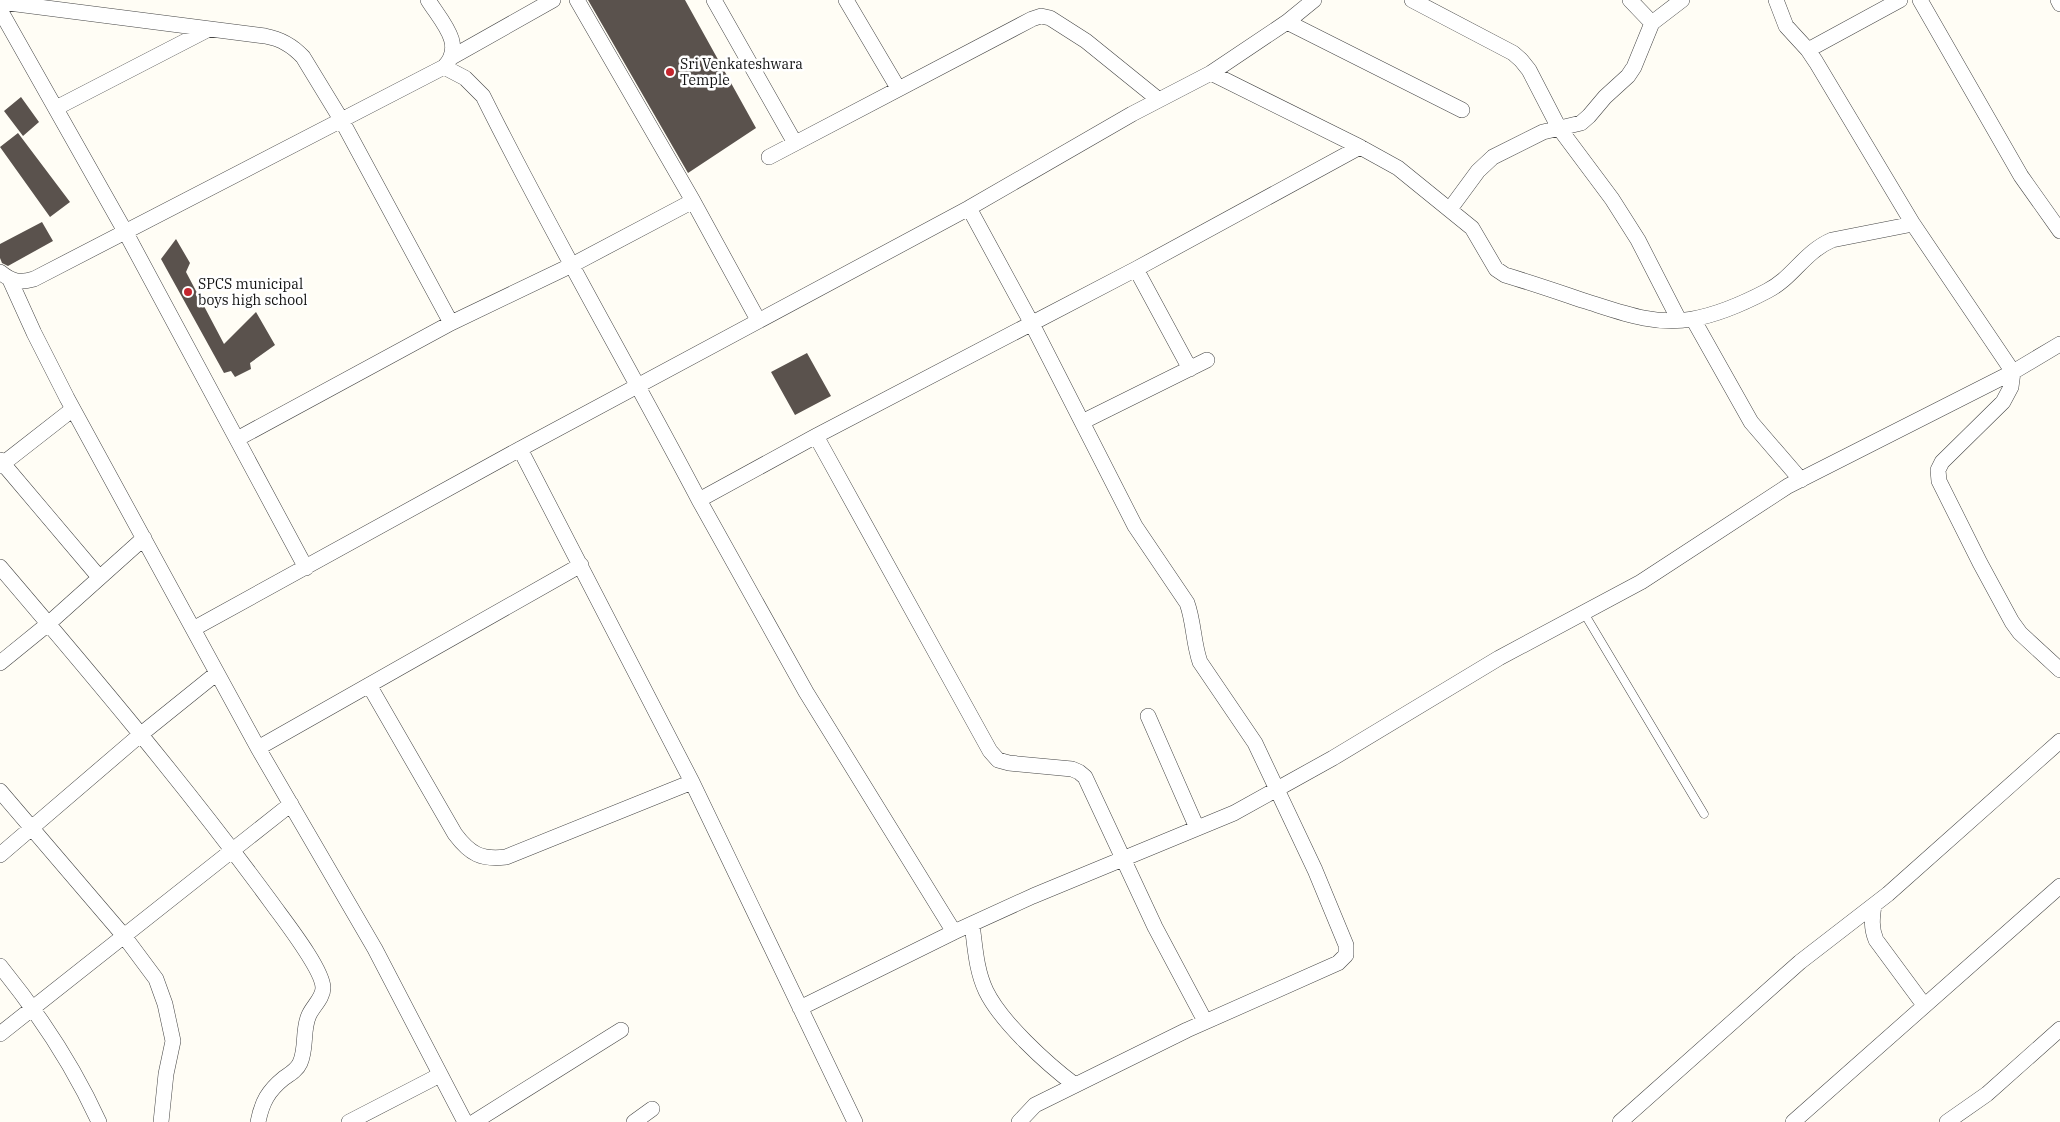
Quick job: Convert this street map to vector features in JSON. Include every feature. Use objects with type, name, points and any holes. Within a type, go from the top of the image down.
[{"type":"street","points":[[428,0],[454,43],[448,62]]},
{"type":"street","points":[[3,274],[22,283],[34,279],[342,121],[448,62],[553,0]]},
{"type":"street","points":[[577,0],[693,201],[758,320]]},
{"type":"street","points":[[714,0],[795,143]]},
{"type":"street","points":[[846,0],[898,88]]},
{"type":"street","points":[[193,629],[520,448],[969,208],[1158,100],[1211,73],[1287,22],[1314,0]]},
{"type":"street","points":[[1412,0],[1512,53],[1521,60],[1559,128],[1612,199],[1751,422],[1801,480]]},
{"type":"street","points":[[1630,0],[1652,23]]},
{"type":"street","points":[[1450,209],[1485,163],[1544,132],[1582,122],[1628,76],[1634,67],[1652,23],[1682,0]]},
{"type":"street","points":[[1776,0],[1786,26],[1808,50],[1913,224],[2013,372],[2009,395],[1942,462],[1938,470],[1939,481],[2012,622],[2020,633],[2060,670]]},
{"type":"street","points":[[1808,50],[1900,0]]},
{"type":"street","points":[[1920,0],[2021,176],[2060,232]]},
{"type":"street","points":[[2058,0],[2060,4]]},
{"type":"street","points":[[0,2],[275,38],[295,48],[342,121],[450,323]]},
{"type":"street","points":[[0,10],[126,232],[306,568]]},
{"type":"street","points":[[769,157],[1032,18],[1041,16],[1050,18],[1086,41],[1158,100]]},
{"type":"street","points":[[1287,22],[1462,110]]},
{"type":"street","points":[[56,108],[209,29]]},
{"type":"street","points":[[448,62],[483,96],[699,500],[806,692],[954,932]]},
{"type":"street","points":[[1211,73],[1360,147],[1398,168],[1472,228],[1496,269],[1505,275],[1637,317],[1662,321],[1686,320],[1732,306],[1775,287],[1812,250],[1827,242],[1913,224]]},
{"type":"street","points":[[699,500],[816,436],[1136,269],[1360,147]]},
{"type":"street","points":[[237,439],[450,323],[572,265],[693,201]]},
{"type":"street","points":[[969,208],[1032,324],[1135,526],[1187,603],[1191,613],[1195,648],[1200,662],[1247,730],[1315,870],[1346,945],[1346,955],[1338,963],[1205,1022],[1075,1085],[1035,1105],[1019,1122]]},
{"type":"street","points":[[1136,269],[1190,369]]},
{"type":"street","points":[[3,274],[73,409],[258,748],[375,949],[465,1122]]},
{"type":"street","points":[[800,1008],[954,932],[1033,896],[1234,813],[1333,758],[1493,661],[1656,574],[1776,494],[2013,372],[2060,344]]},
{"type":"street","points":[[1082,422],[1208,360]]},
{"type":"street","points":[[73,409],[1,463],[100,577]]},
{"type":"street","points":[[816,436],[990,751],[998,760],[1079,772],[1085,777],[1155,927],[1205,1022]]},
{"type":"street","points":[[520,448],[692,782],[855,1122]]},
{"type":"street","points":[[0,663],[48,624],[144,538]]},
{"type":"street","points":[[258,748],[581,565]]},
{"type":"street","points":[[0,567],[140,735],[232,850],[302,944],[322,982],[324,989],[307,1021],[300,1063],[295,1070],[266,1096],[261,1107],[258,1122]]},
{"type":"street","points":[[0,855],[140,735],[217,673]]},
{"type":"street","points":[[369,685],[455,834],[464,845],[478,856],[506,857],[692,782]]},
{"type":"street","points":[[1148,716],[1197,828]]},
{"type":"street","points":[[1620,1122],[1800,962],[1874,905],[2060,741]]},
{"type":"street","points":[[0,791],[124,936],[156,979],[173,1032],[161,1122]]},
{"type":"street","points":[[0,1034],[291,804]]},
{"type":"street","points":[[1793,1122],[2060,886]]},
{"type":"street","points":[[1874,905],[1872,923],[1876,940],[1924,1005]]},
{"type":"street","points":[[972,924],[978,966],[985,990],[996,1010],[1061,1075],[1075,1085]]},
{"type":"street","points":[[0,966],[33,1007],[80,1082],[99,1122]]},
{"type":"street","points":[[1947,1122],[1987,1094],[2060,1029]]},
{"type":"street","points":[[474,1122],[621,1030]]},
{"type":"street","points":[[349,1122],[440,1074]]},
{"type":"street","points":[[634,1122],[652,1109]]},
{"type":"lane","points":[[1584,613],[1704,814]]},
{"type":"building","points":[[588,0],[685,0],[756,128],[688,173]]},
{"type":"building","points":[[21,97],[39,122],[23,136],[4,111]]},
{"type":"building","points":[[18,133],[70,202],[50,217],[0,147]]},
{"type":"building","points":[[42,222],[53,241],[8,266],[2,263],[0,244]]},
{"type":"building","name":"SPCS municipal boys high school","points":[[176,239],[190,263],[186,272],[224,344],[256,312],[275,345],[250,363],[251,369],[235,377],[231,371],[224,373],[161,259]]},
{"type":"building","points":[[807,353],[831,396],[795,415],[771,372]]},
{"type":"place","name":"Sri Venkateshwara Temple","points":[[670,72]]},
{"type":"place","name":"SPCS municipal boys high school","points":[[188,292]]}]
